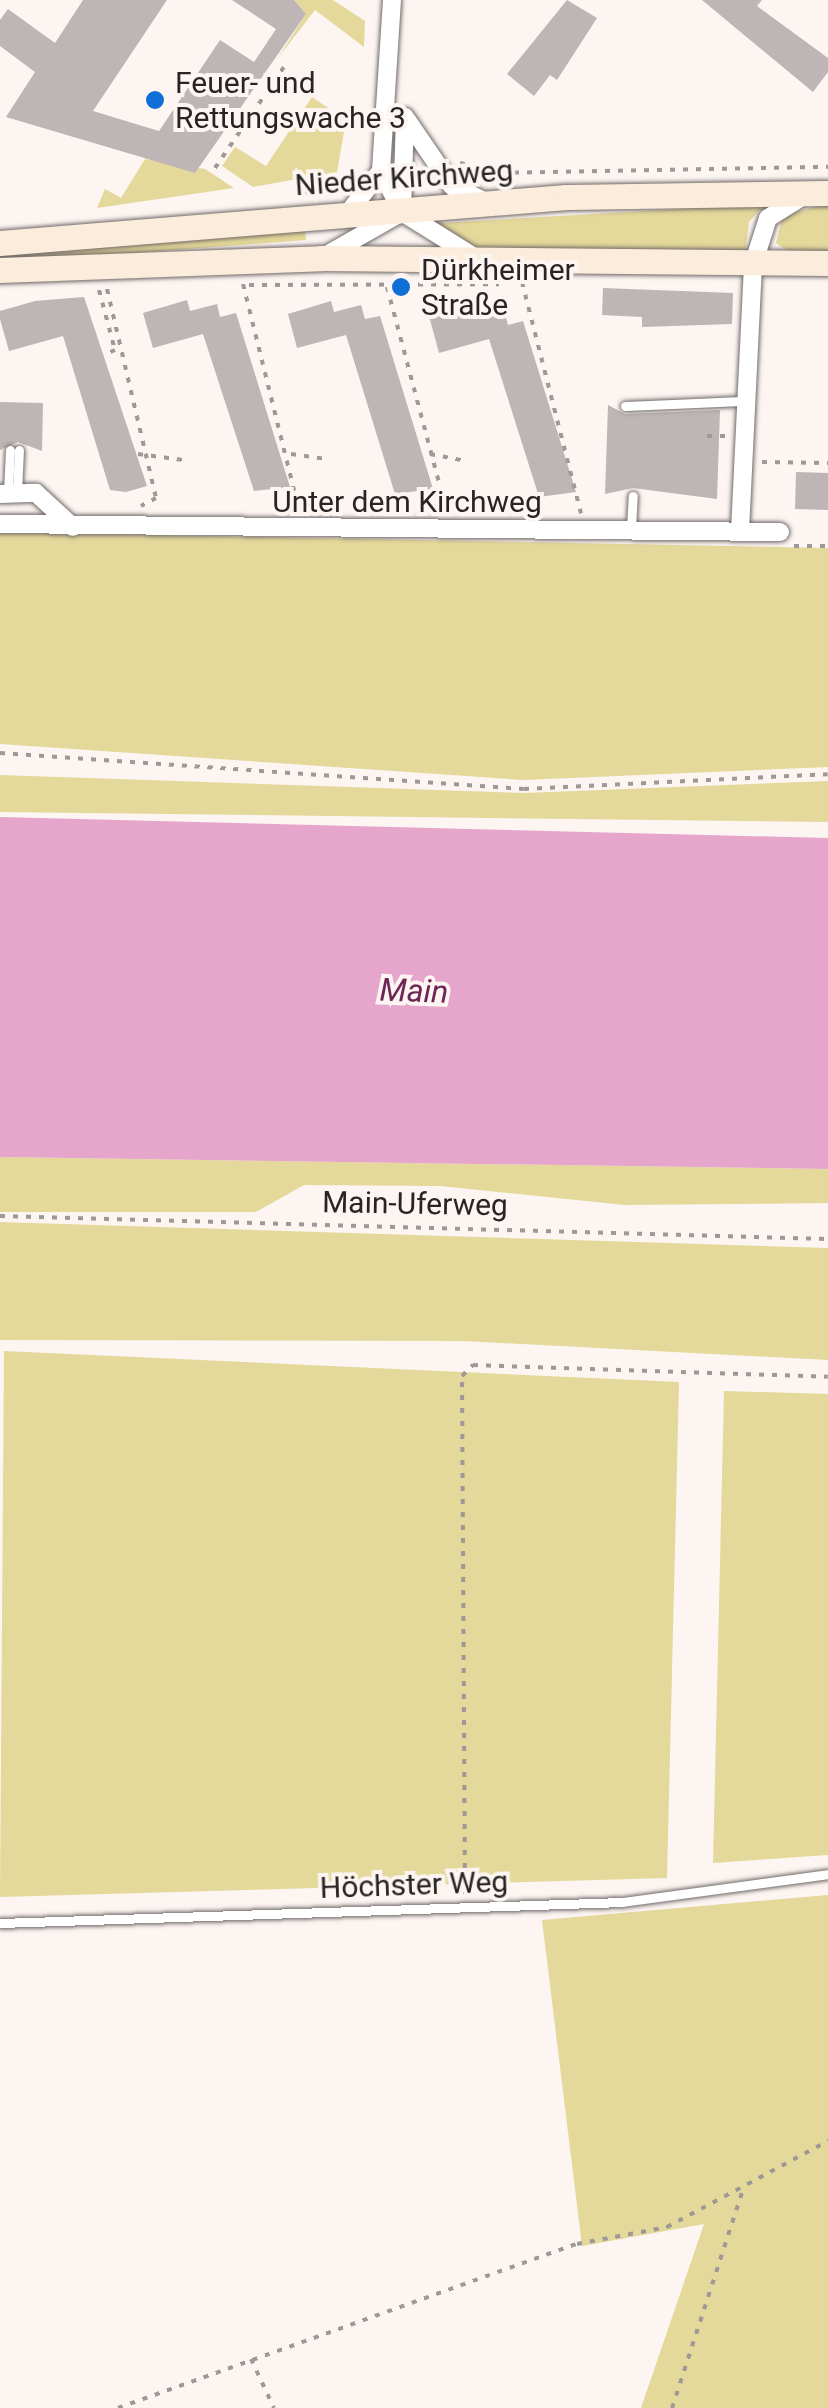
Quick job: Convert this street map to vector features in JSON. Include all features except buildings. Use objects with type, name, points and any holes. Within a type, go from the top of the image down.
[{"type":"main road","name":"Nieder Kirchweg","points":[[0,243],[494,205],[820,193]]},
{"type":"main road","points":[[0,270],[321,258],[815,264]]},
{"type":"street","points":[[392,0],[382,171],[402,212],[442,244],[485,261]]},
{"type":"street","points":[[390,83],[405,117],[452,186],[494,205]]},
{"type":"street","points":[[402,212],[405,117]]},
{"type":"street","points":[[345,217],[382,171]]},
{"type":"street","name":"Nieder Kirchweg","points":[[760,232],[785,204],[820,193]]},
{"type":"street","points":[[321,258],[402,212]]},
{"type":"street","points":[[740,531],[753,265],[760,232]]},
{"type":"street","points":[[8,492],[42,496],[72,527]]},
{"type":"street","name":"Unter dem Kirchweg","points":[[0,524],[780,532]]},
{"type":"lane","points":[[760,232],[776,256],[815,264]]},
{"type":"lane","points":[[54,270],[56,238]]},
{"type":"lane","points":[[625,406],[744,401]]},
{"type":"lane","points":[[8,492],[14,450]]},
{"type":"lane","points":[[631,532],[634,496]]},
{"type":"lane","name":"Höchster Weg","points":[[0,1923],[622,1902],[828,1874]]},
{"type":"path","points":[[215,168],[284,67]]},
{"type":"path","points":[[436,166],[472,162],[502,173],[828,167]]},
{"type":"path","points":[[316,185],[382,171]]},
{"type":"path","points":[[223,284],[279,292],[536,280]]},
{"type":"path","points":[[522,282],[580,486]]},
{"type":"path","points":[[242,284],[297,483]]},
{"type":"path","points":[[387,286],[440,486]]},
{"type":"path","points":[[80,291],[126,288]]},
{"type":"path","points":[[99,290],[115,350],[108,352]]},
{"type":"path","points":[[106,290],[138,395],[132,406],[152,481]]},
{"type":"path","points":[[122,407],[132,406]]},
{"type":"path","points":[[708,436],[719,436]]},
{"type":"path","points":[[138,454],[184,460]]},
{"type":"path","points":[[290,454],[326,459]]},
{"type":"path","points":[[430,454],[465,461]]},
{"type":"path","points":[[742,462],[828,463]]},
{"type":"path","points":[[780,532],[794,546],[828,546]]},
{"type":"path","points":[[0,753],[524,789],[828,774]]},
{"type":"path","name":"Main-Uferweg","points":[[0,1216],[828,1239]]},
{"type":"path","points":[[465,1909],[462,1376],[473,1365],[828,1377]]},
{"type":"path","points":[[118,2408],[577,2244],[667,2227],[743,2190],[828,2141]]},
{"type":"path","points":[[672,2408],[743,2190]]},
{"type":"path","points":[[250,2358],[274,2408]]},
{"type":"shaded area","points":[[294,0],[333,0],[365,21],[364,47],[315,10],[278,58],[306,14]]},
{"type":"shaded area","points":[[312,97],[346,120],[337,172],[253,187],[222,166],[235,147],[266,166]]},
{"type":"shaded area","points":[[145,159],[205,169],[234,188],[97,208],[105,189],[121,198]]},
{"type":"shaded area","points":[[765,204],[749,222],[745,254],[477,253],[423,224]]},
{"type":"shaded area","points":[[828,204],[828,254],[792,254],[776,243],[783,215]]},
{"type":"shaded area","points":[[305,229],[306,240],[0,263],[0,253]]},
{"type":"shaded area","points":[[0,532],[828,548],[828,767],[523,780],[0,744]]},
{"type":"shaded area","points":[[0,775],[525,793],[828,781],[828,822],[0,812]]},
{"type":"shaded area","points":[[0,1157],[828,1169],[828,1203],[625,1205],[440,1186],[304,1185],[256,1212],[0,1212]]},
{"type":"shaded area","points":[[0,1222],[828,1248],[828,1360],[463,1341],[0,1340]]},
{"type":"shaded area","points":[[4,1351],[679,1382],[667,1878],[0,1897]]},
{"type":"shaded area","points":[[724,1391],[828,1394],[828,1855],[713,1863]]},
{"type":"shaded area","points":[[828,1895],[828,2408],[641,2408],[704,2224],[582,2246],[542,1920]]},
{"type":"water","name":"Main","points":[[0,817],[828,838],[828,1169],[0,1157]]},
{"type":"place","name":"Feuer- und Rettungswache 3","points":[[155,100]]},
{"type":"place","name":"Dürkheimer Straße","points":[[401,287]]}]
